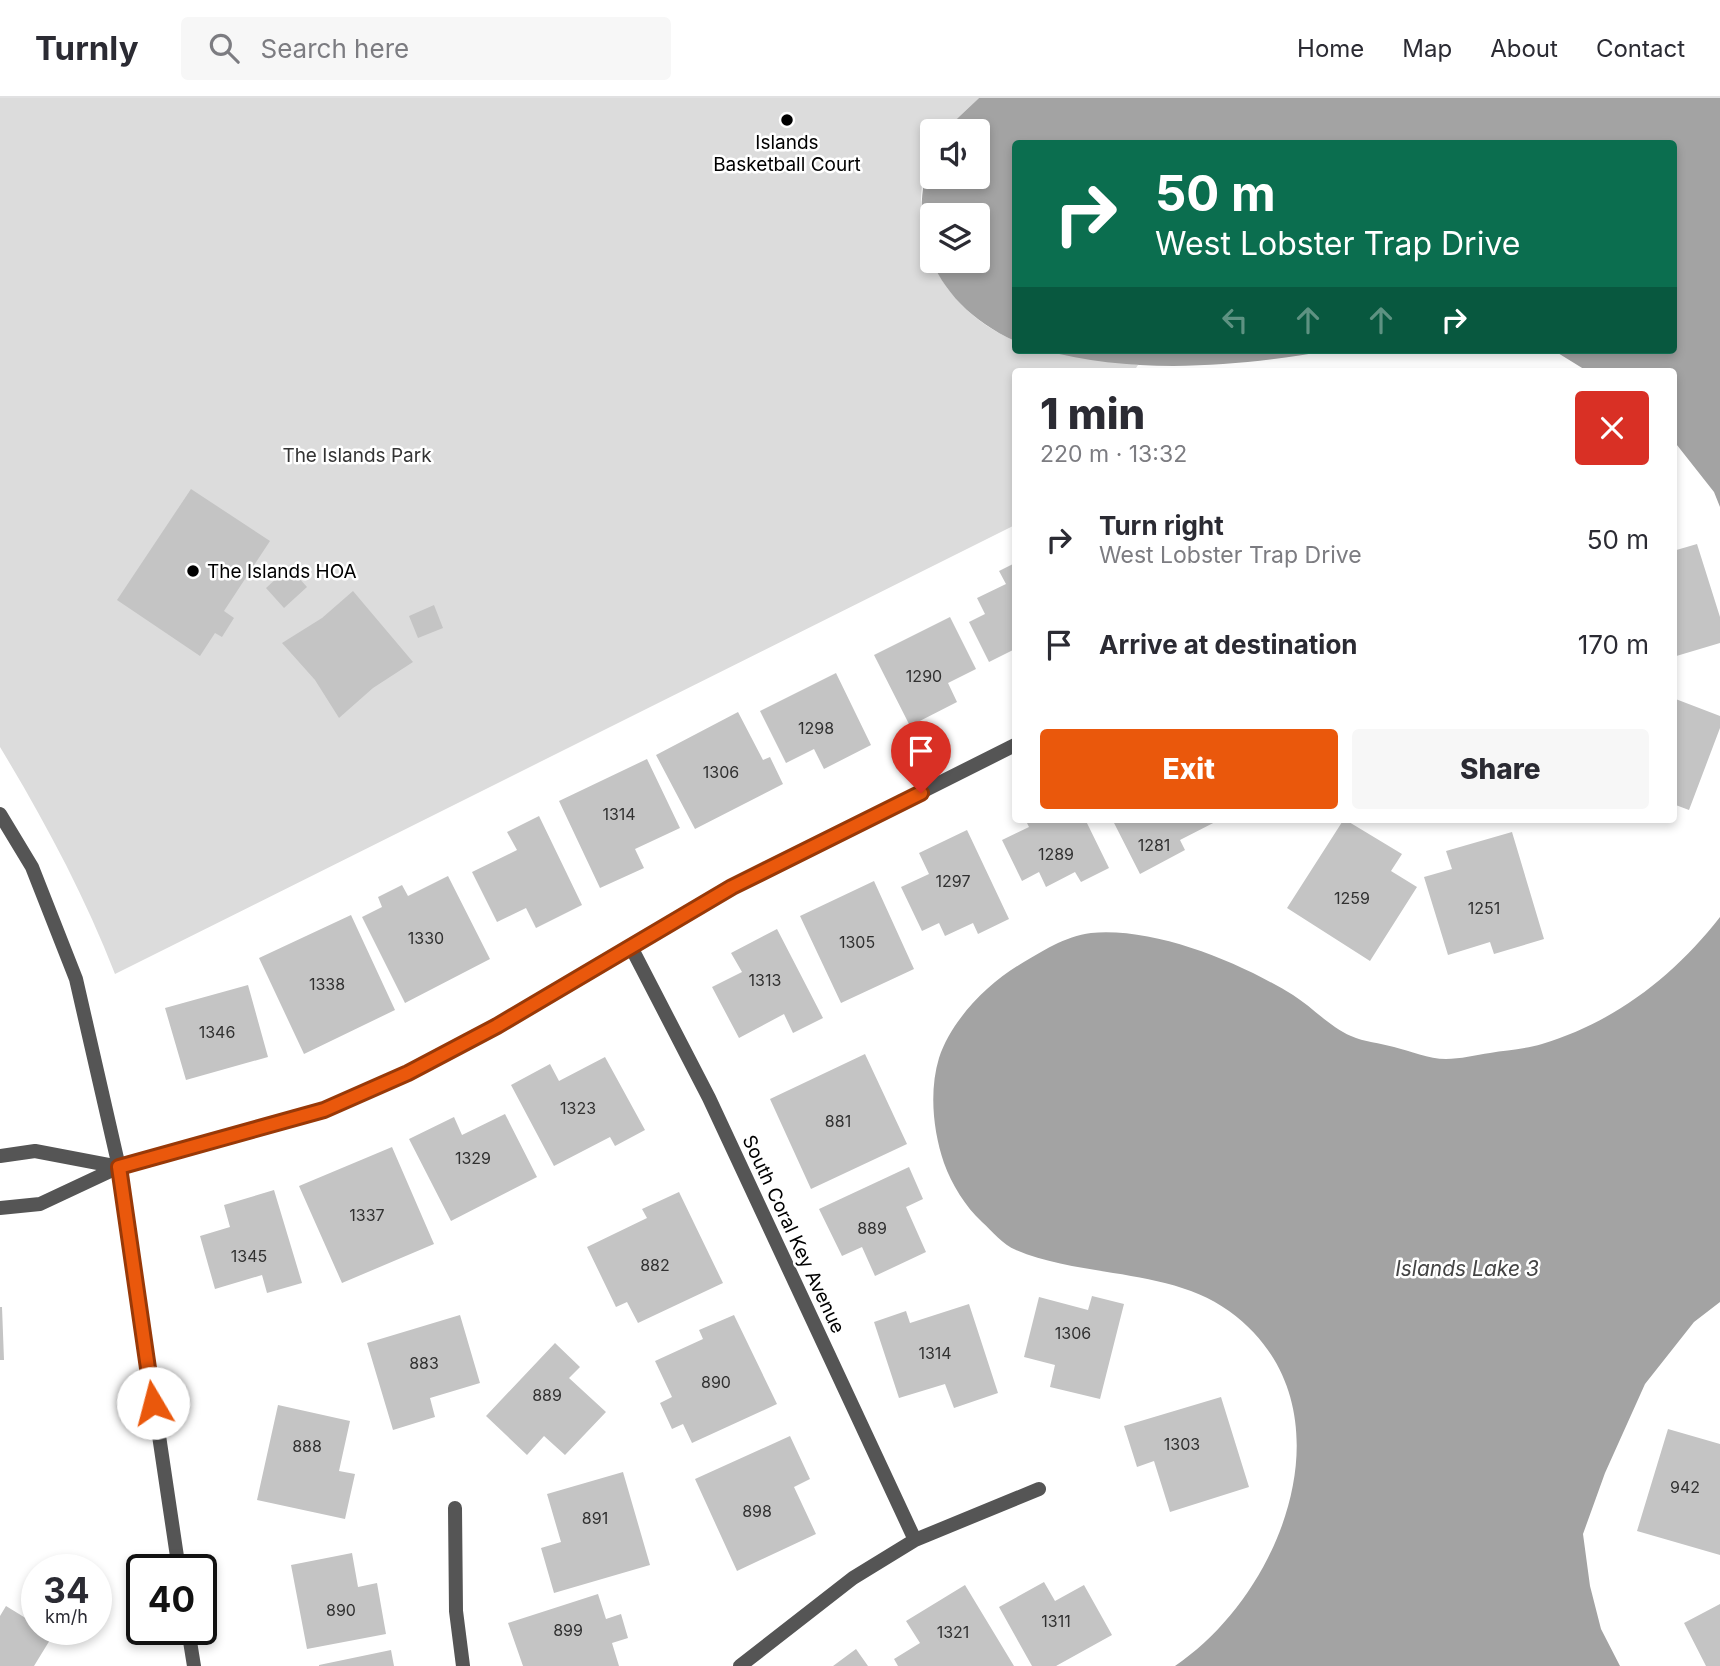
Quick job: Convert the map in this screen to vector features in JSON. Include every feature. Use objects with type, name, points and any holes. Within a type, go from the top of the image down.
[{"type":"street","points":[[0,1208],[40,1204],[119,1167],[324,1110],[408,1073],[732,887],[1012,747]]},
{"type":"street","points":[[0,814],[32,867],[76,979],[119,1167],[177,1554]]},
{"type":"street","name":"South Coral Key Avenue","points":[[631,947],[709,1098],[915,1540]]},
{"type":"street","points":[[0,1156],[35,1151],[119,1167]]},
{"type":"street","points":[[740,1666],[853,1578],[915,1540],[1039,1489]]},
{"type":"street","points":[[455,1508],[456,1611],[463,1666]]},
{"type":"street","points":[[191,1645],[194,1666]]},
{"type":"green space","name":"The Islands Park","points":[[0,98],[979,98],[957,119],[920,119],[920,273],[939,273],[955,298],[972,314],[1012,339],[1012,354],[1069,354],[1138,365],[1136,368],[1012,368],[1012,526],[115,974],[90,915],[32,802],[0,747]]},
{"type":"water","points":[[979,98],[1720,98],[1720,507],[1714,492],[1677,445],[1677,368],[1582,368],[1559,354],[1677,354],[1677,140],[1012,140],[1012,339],[964,308],[946,287],[938,273],[990,273],[990,203],[922,203],[923,189],[990,189],[990,119],[957,119]]},
{"type":"water","points":[[1061,354],[1308,354],[1261,361],[1187,366],[1114,363]]},
{"type":"water","name":"Islands Lake 3","points":[[1720,917],[1720,1302],[1694,1322],[1645,1384],[1605,1473],[1583,1534],[1590,1586],[1601,1629],[1620,1666],[1175,1666],[1214,1633],[1248,1592],[1274,1545],[1291,1495],[1297,1444],[1290,1395],[1268,1350],[1229,1311],[1206,1297],[1153,1280],[1069,1265],[1016,1250],[1002,1241],[970,1209],[955,1187],[944,1163],[937,1138],[933,1097],[939,1058],[961,1018],[994,983],[1045,950],[1081,935],[1116,933],[1169,941],[1222,959],[1293,995],[1343,1032],[1356,1038],[1433,1058],[1462,1058],[1536,1046],[1569,1035],[1618,1010],[1683,959]]},
{"type":"building","name":"The Islands HOA","points":[[191,489],[270,541],[224,611],[234,618],[222,637],[215,633],[200,656],[117,600]]},
{"type":"building","points":[[1697,544],[1720,617],[1720,643],[1677,656],[1677,550]]},
{"type":"building","points":[[1012,564],[1012,650],[989,662],[969,622],[985,614],[977,598],[1006,584],[999,571]]},
{"type":"building","points":[[289,567],[307,587],[284,608],[266,588]]},
{"type":"building","points":[[353,591],[413,662],[373,688],[339,718],[315,680],[282,643],[322,618]]},
{"type":"building","points":[[434,605],[443,628],[418,638],[409,616]]},
{"type":"building","points":[[950,617],[976,669],[948,683],[957,702],[910,726],[874,655]]},
{"type":"building","points":[[836,673],[871,745],[824,769],[814,749],[786,763],[760,711]]},
{"type":"building","points":[[1677,700],[1720,716],[1720,728],[1689,810],[1677,806]]},
{"type":"building","points":[[738,712],[763,760],[770,757],[783,784],[695,829],[656,755]]},
{"type":"building","points":[[647,759],[680,828],[635,849],[644,868],[600,888],[559,801]]},
{"type":"building","points":[[539,816],[582,905],[536,928],[526,908],[497,922],[472,872],[517,850],[507,832]]},
{"type":"building","points":[[1027,823],[1087,823],[1109,868],[1081,882],[1075,872],[1046,887],[1039,872],[1022,881],[1002,840],[1029,827]]},
{"type":"building","points":[[1114,823],[1213,823],[1180,840],[1185,850],[1140,874]]},
{"type":"building","points":[[1341,823],[1351,823],[1402,854],[1391,871],[1417,887],[1370,961],[1287,908]]},
{"type":"building","points":[[967,830],[1009,919],[978,934],[973,923],[945,936],[939,923],[922,931],[901,887],[929,874],[919,853]]},
{"type":"building","points":[[1512,832],[1544,939],[1494,954],[1490,942],[1448,955],[1424,877],[1452,869],[1446,851]]},
{"type":"building","points":[[448,876],[490,959],[405,1003],[362,917],[382,907],[378,897],[402,885],[408,896]]},
{"type":"building","points":[[874,881],[914,969],[841,1003],[800,916]]},
{"type":"building","points":[[351,915],[395,1010],[304,1054],[259,958]]},
{"type":"building","points":[[777,929],[823,1018],[793,1033],[784,1014],[739,1038],[712,987],[742,972],[731,953]]},
{"type":"building","points":[[248,985],[268,1057],[186,1080],[165,1008]]},
{"type":"building","points":[[865,1054],[907,1144],[811,1189],[770,1099]]},
{"type":"building","points":[[605,1057],[645,1130],[615,1146],[610,1137],[554,1166],[511,1085],[550,1064],[559,1081]]},
{"type":"building","points":[[505,1114],[537,1177],[451,1221],[409,1139],[454,1117],[462,1135]]},
{"type":"building","points":[[392,1147],[434,1244],[342,1283],[299,1186]]},
{"type":"building","points":[[909,1167],[923,1199],[906,1207],[926,1252],[875,1276],[862,1247],[842,1256],[819,1209]]},
{"type":"building","points":[[274,1190],[302,1283],[267,1293],[262,1275],[215,1289],[200,1236],[230,1227],[224,1205]]},
{"type":"building","points":[[679,1192],[723,1283],[638,1323],[627,1302],[616,1307],[587,1247],[647,1218],[642,1209]]},
{"type":"building","points":[[1092,1296],[1124,1304],[1100,1399],[1050,1387],[1055,1365],[1024,1357],[1039,1297],[1088,1310]]},
{"type":"building","points":[[969,1304],[998,1393],[954,1408],[945,1384],[899,1398],[874,1322],[906,1311],[910,1323]]},
{"type":"building","points":[[2,1307],[4,1360],[0,1360]]},
{"type":"building","points":[[460,1315],[480,1383],[430,1398],[435,1417],[393,1430],[367,1343]]},
{"type":"building","points":[[734,1315],[777,1404],[692,1443],[683,1424],[672,1429],[660,1403],[672,1397],[655,1361],[703,1339],[699,1330]]},
{"type":"building","points":[[555,1343],[580,1367],[569,1378],[606,1412],[565,1455],[544,1436],[527,1455],[486,1416]]},
{"type":"building","points":[[1221,1397],[1249,1487],[1170,1512],[1154,1461],[1137,1467],[1124,1426]]},
{"type":"building","points":[[278,1405],[350,1421],[339,1471],[355,1474],[345,1519],[257,1500]]},
{"type":"building","points":[[1668,1429],[1720,1444],[1720,1555],[1637,1531]]},
{"type":"building","points":[[790,1436],[810,1479],[794,1487],[816,1534],[737,1571],[695,1479]]},
{"type":"building","points":[[623,1472],[650,1565],[554,1593],[541,1548],[561,1542],[547,1494]]},
{"type":"building","points":[[352,1553],[358,1587],[377,1583],[386,1634],[307,1649],[291,1565]]},
{"type":"building","points":[[1044,1582],[1055,1601],[1084,1585],[1112,1635],[1056,1666],[1032,1666],[999,1607]]},
{"type":"building","points":[[965,1585],[1014,1666],[898,1666],[894,1659],[920,1643],[906,1621]]},
{"type":"building","points":[[598,1594],[606,1619],[621,1614],[628,1638],[612,1643],[619,1666],[523,1666],[508,1623]]},
{"type":"building","points":[[1720,1604],[1720,1666],[1706,1666],[1684,1623]]},
{"type":"building","points":[[6,1606],[21,1615],[21,1645],[47,1645],[34,1666],[0,1666],[0,1616]]},
{"type":"building","points":[[856,1649],[868,1666],[833,1666]]},
{"type":"building","points":[[391,1650],[394,1666],[319,1666],[319,1665]]},
{"type":"place","name":"Islands Basketball Court","points":[[787,120]]},
{"type":"place","name":"The Islands HOA","points":[[193,571]]},
{"type":"route","points":[[153,1403],[119,1167],[324,1110],[408,1073],[497,1026],[732,887],[921,793]]}]
